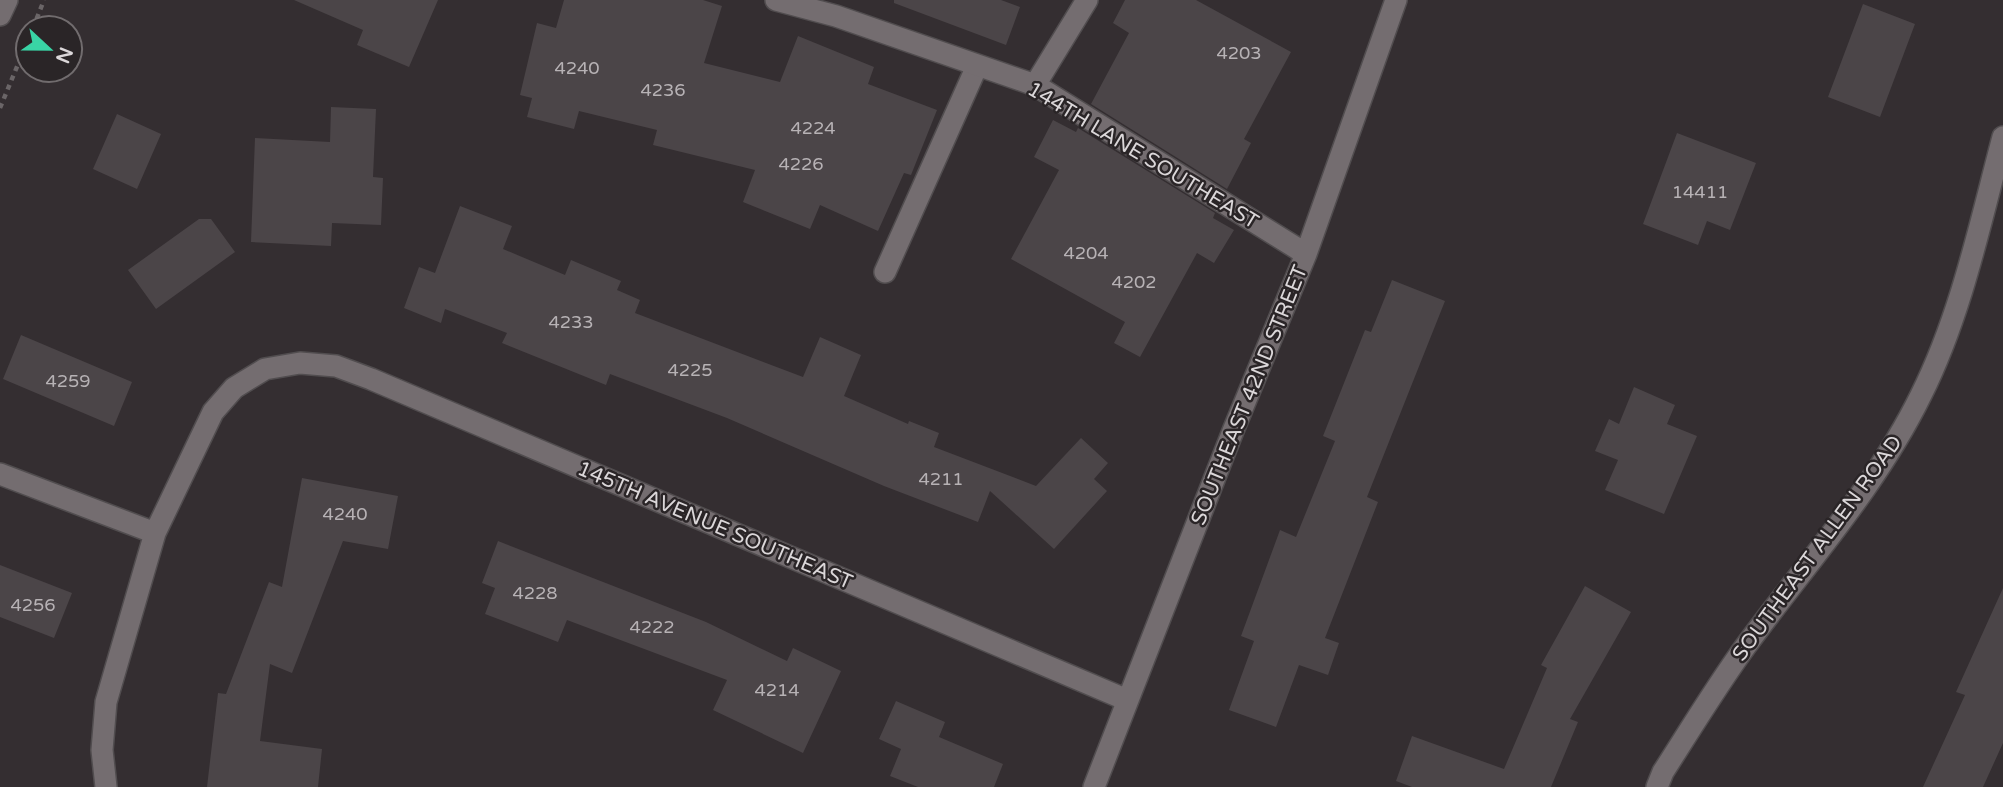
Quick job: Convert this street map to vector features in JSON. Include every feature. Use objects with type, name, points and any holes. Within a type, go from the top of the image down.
[{"type":"street","points":[[0,15],[7,0]]},
{"type":"street","name":"144TH LANE SOUTHEAST","points":[[776,0],[836,16],[1035,85],[1306,254]]},
{"type":"street","points":[[1035,85],[1087,0]]},
{"type":"street","name":"SOUTHEAST 42ND STREET","points":[[1094,787],[1306,254],[1396,0]]},
{"type":"street","points":[[885,272],[977,66]]},
{"type":"street","name":"SOUTHEAST ALLEN ROAD","points":[[1657,787],[1663,772],[1743,649],[1886,458],[1922,394],[1952,320],[1973,253],[2003,137]]},
{"type":"street","name":"145TH AVENUE SOUTHEAST","points":[[106,787],[102,750],[106,702],[155,533],[213,412],[234,388],[265,369],[300,363],[336,366],[371,379],[1127,700]]},
{"type":"street","points":[[0,474],[155,533]]},
{"type":"path","points":[[0,108],[14,74]]},
{"type":"building","points":[[294,0],[438,0],[409,67],[357,45],[363,30]]},
{"type":"building","points":[[564,0],[703,0],[722,6],[704,63],[780,82],[798,36],[874,67],[868,84],[937,110],[911,175],[904,173],[878,231],[820,205],[810,229],[743,202],[755,170],[653,145],[657,130],[579,111],[574,129],[527,117],[532,98],[520,95],[537,23],[556,28]]},
{"type":"building","points":[[894,0],[1001,0],[1020,7],[1006,45],[894,3]]},
{"type":"building","points":[[1125,0],[1196,0],[1291,52],[1244,139],[1251,143],[1227,189],[1091,104],[1129,33],[1113,23]]},
{"type":"building","points":[[1863,4],[1915,24],[1880,117],[1828,97]]},
{"type":"building","points":[[331,107],[376,109],[373,177],[383,178],[381,225],[332,223],[331,246],[251,242],[255,138],[330,142]]},
{"type":"building","points":[[117,114],[161,134],[137,189],[93,169]]},
{"type":"building","points":[[1053,120],[1076,132],[1078,128],[1215,213],[1213,218],[1234,230],[1214,263],[1197,253],[1140,357],[1114,343],[1125,322],[1011,259],[1059,170],[1034,157]]},
{"type":"building","points":[[1677,133],[1756,163],[1730,230],[1707,221],[1698,245],[1643,224]]},
{"type":"building","points":[[460,206],[512,226],[503,249],[565,275],[571,260],[621,281],[617,290],[640,300],[635,313],[803,377],[820,337],[861,355],[844,396],[908,424],[909,421],[939,433],[934,447],[1036,486],[1081,438],[1108,463],[1094,479],[1107,491],[1054,549],[990,491],[978,522],[884,486],[727,418],[610,374],[606,385],[502,343],[507,333],[445,309],[441,323],[404,308],[419,267],[435,273]]},
{"type":"building","points":[[199,219],[211,219],[235,252],[156,309],[128,270]]},
{"type":"building","points":[[1392,280],[1445,301],[1367,497],[1378,502],[1325,638],[1339,643],[1328,675],[1299,665],[1276,727],[1229,710],[1254,641],[1241,636],[1280,530],[1296,537],[1335,441],[1323,436],[1365,330],[1371,332]]},
{"type":"building","points":[[21,335],[132,382],[114,426],[3,379]]},
{"type":"building","points":[[1634,387],[1675,405],[1667,424],[1697,436],[1664,514],[1605,490],[1618,460],[1595,451],[1609,419],[1619,424]]},
{"type":"building","points":[[302,478],[398,496],[388,549],[343,541],[292,673],[270,664],[260,741],[322,749],[318,787],[207,787],[218,693],[226,694],[269,582],[282,587]]},
{"type":"building","points":[[498,541],[706,622],[787,661],[793,648],[841,671],[803,753],[713,710],[727,680],[567,620],[558,642],[485,614],[495,588],[482,583]]},
{"type":"building","points":[[0,565],[72,593],[54,638],[0,617]]},
{"type":"building","points":[[1585,586],[1631,612],[1570,719],[1578,722],[1551,787],[1412,787],[1396,781],[1412,736],[1504,769],[1547,668],[1541,665]]},
{"type":"building","points":[[2003,588],[2003,743],[1983,787],[1923,787],[1965,695],[1956,692]]},
{"type":"building","points":[[896,701],[945,722],[939,737],[1003,764],[994,787],[918,787],[890,776],[901,749],[879,739]]}]
